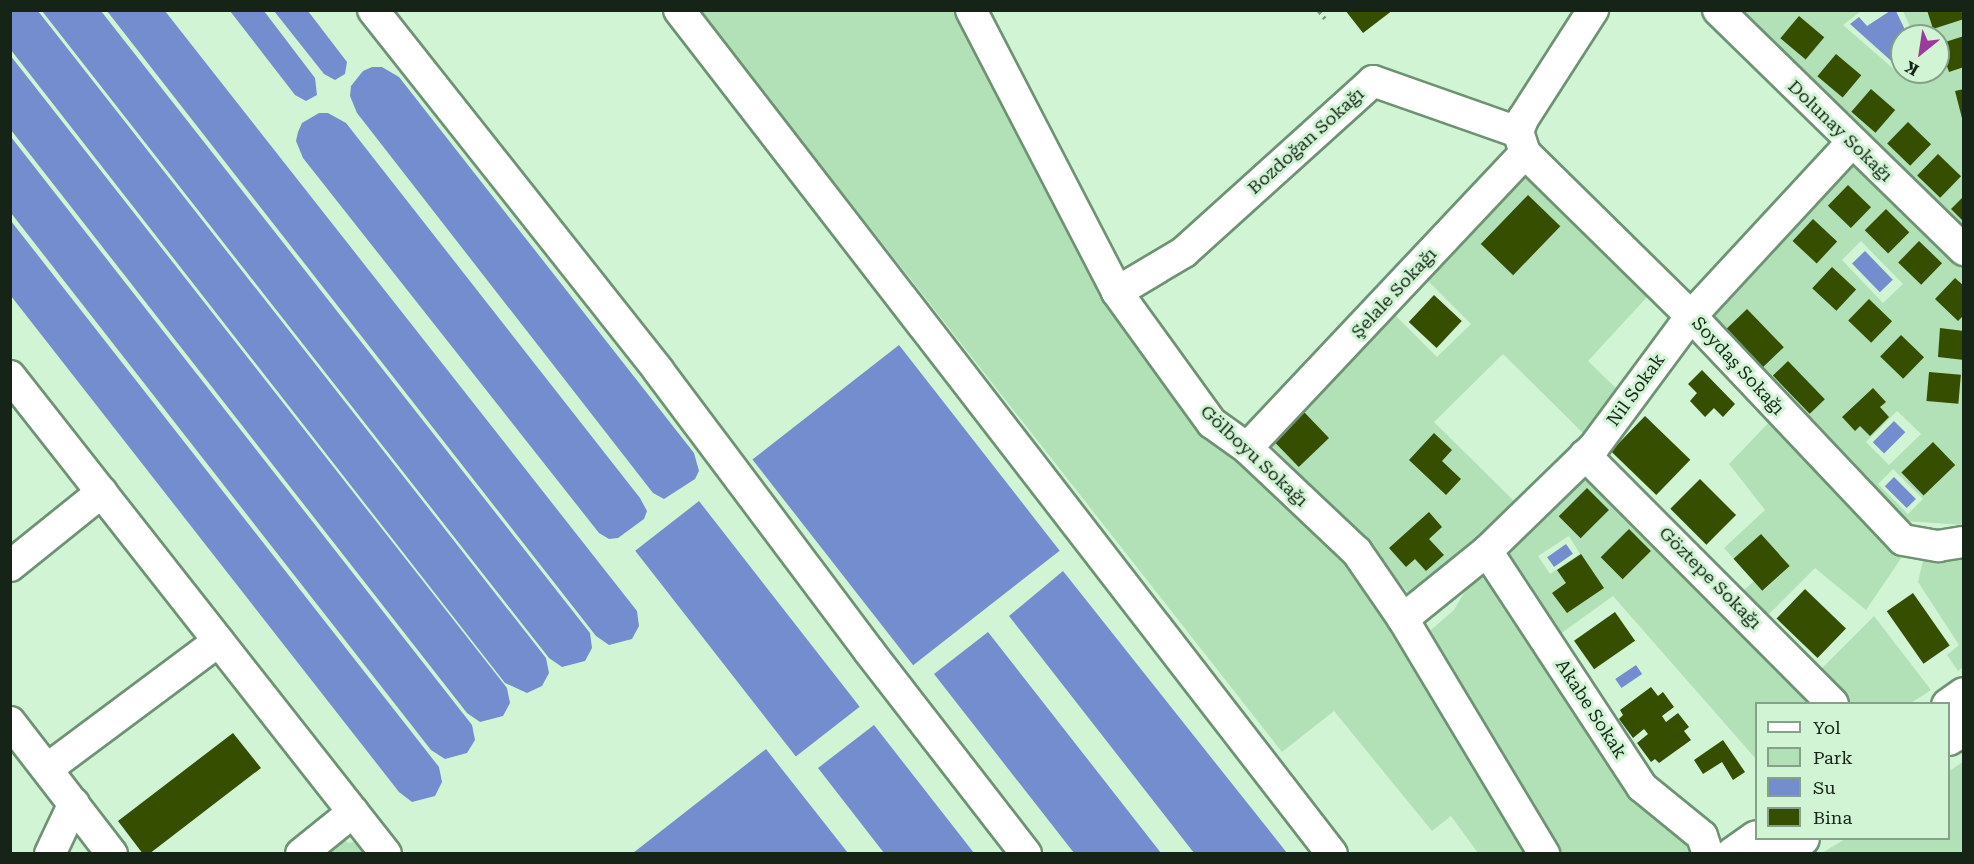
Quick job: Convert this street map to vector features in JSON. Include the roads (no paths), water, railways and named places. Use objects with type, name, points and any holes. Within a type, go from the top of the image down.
[{"type":"main road","points":[[1950,704],[1964,694]]},
{"type":"main road","points":[[1950,737],[1964,728]]},
{"type":"main road","points":[[1732,854],[1755,838]]},
{"type":"main road","points":[[1780,854],[1799,840]]},
{"type":"street","points":[[373,10],[658,370],[868,650],[1026,854]]},
{"type":"street","points":[[679,10],[1332,854]]},
{"type":"street","name":"Gölboyu Sokağı","points":[[971,10],[1117,292],[1212,423],[1247,448],[1357,552],[1403,619],[1544,854]]},
{"type":"street","points":[[1522,143],[1523,119],[1593,10]]},
{"type":"street","name":"Dolunay Sokağı","points":[[1718,10],[1851,143],[1964,250]]},
{"type":"street","name":"Bozdoğan Sokağı","points":[[1117,292],[1184,252],[1373,81],[1522,143]]},
{"type":"street","name":"Soydaş Sokağı","points":[[1522,143],[1903,540],[1938,546],[1964,542]]},
{"type":"street","name":"Şelale Sokağı","points":[[1247,448],[1522,143]]},
{"type":"street","name":"Nil Sokak","points":[[1403,619],[1487,551],[1586,455],[1690,316],[1851,143]]},
{"type":"street","points":[[10,376],[386,854]]},
{"type":"street","name":"Göztepe Sokağı","points":[[1586,455],[1831,702]]},
{"type":"street","points":[[10,566],[102,492]]},
{"type":"street","name":"Akabe Sokak","points":[[1487,551],[1642,787],[1702,836],[1708,854]]},
{"type":"street","points":[[47,770],[219,642]]},
{"type":"street","points":[[10,722],[112,854]]},
{"type":"street","points":[[50,854],[74,803]]},
{"type":"street","points":[[302,854],[353,812]]},
{"type":"water","points":[[11,10],[38,11],[546,658],[549,673],[542,686],[527,693],[505,683],[11,50]]},
{"type":"water","points":[[42,11],[101,11],[590,633],[592,648],[585,661],[562,667],[549,658]]},
{"type":"water","points":[[107,11],[165,11],[637,611],[639,626],[632,639],[609,645],[596,636]]},
{"type":"water","points":[[230,11],[264,11],[315,78],[317,95],[306,101],[295,95]]},
{"type":"water","points":[[274,11],[308,11],[347,62],[345,74],[335,80],[324,74]]},
{"type":"water","points":[[1890,11],[1896,11],[1902,24],[1890,24],[1890,60],[1850,24],[1859,17],[1867,26]]},
{"type":"water","points":[[10,55],[507,688],[510,703],[503,716],[480,722],[467,713],[11,130]]},
{"type":"water","points":[[372,67],[382,67],[399,77],[694,453],[699,471],[695,479],[664,499],[653,493],[357,113],[350,96],[351,86],[363,71]]},
{"type":"water","points":[[319,113],[328,113],[346,123],[640,498],[647,511],[644,519],[618,538],[609,539],[599,533],[303,158],[296,141],[298,132],[302,123]]},
{"type":"water","points":[[11,137],[472,725],[475,740],[467,753],[445,759],[431,750],[11,213]]},
{"type":"water","points":[[11,221],[439,767],[442,782],[435,796],[412,802],[399,792],[11,296]]},
{"type":"water","points":[[1865,251],[1893,280],[1880,292],[1852,264]]},
{"type":"water","points":[[899,345],[1060,551],[913,665],[752,460]]},
{"type":"water","points":[[1894,421],[1905,432],[1884,454],[1873,442]]},
{"type":"water","points":[[1894,477],[1916,499],[1907,508],[1885,486]]},
{"type":"water","points":[[699,501],[860,707],[796,757],[635,551]]},
{"type":"water","points":[[1566,544],[1573,554],[1554,567],[1547,557]]},
{"type":"water","points":[[1063,571],[1287,853],[1194,853],[1009,616]]},
{"type":"water","points":[[988,632],[1161,853],[1074,853],[934,674]]},
{"type":"water","points":[[1636,665],[1642,674],[1621,688],[1615,679]]},
{"type":"water","points":[[874,725],[974,853],[884,853],[818,768]]},
{"type":"water","points":[[766,749],[848,853],[633,853]]}]
